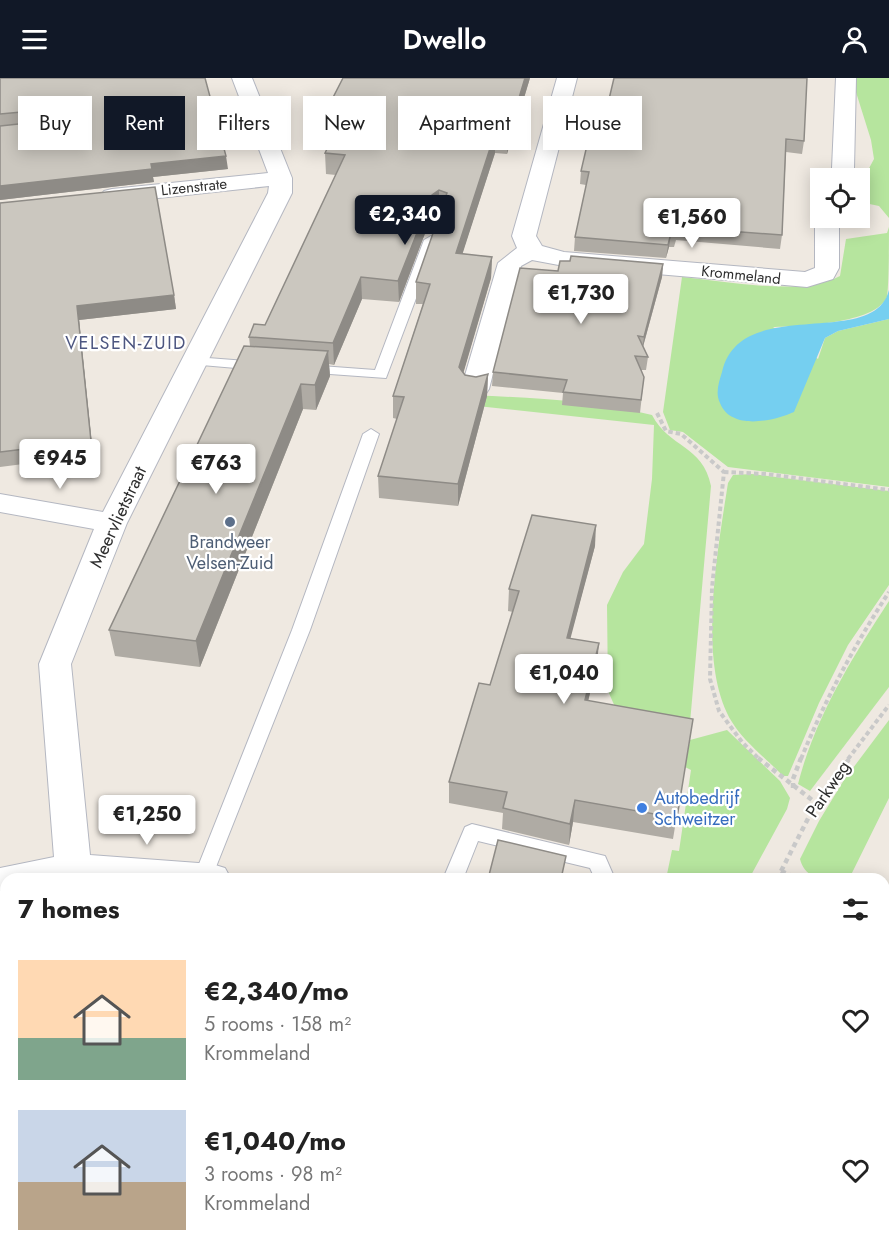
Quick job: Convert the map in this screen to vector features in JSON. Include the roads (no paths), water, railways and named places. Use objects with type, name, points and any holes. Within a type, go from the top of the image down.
[{"type":"street","points":[[242,78],[280,178]]},
{"type":"street","points":[[475,389],[510,263],[530,250],[525,244],[524,236],[567,78]]},
{"type":"street","points":[[843,168],[846,78]]},
{"type":"street","name":"Lizenstrate","points":[[93,198],[280,178]]},
{"type":"street","name":"Meervlietstraat","points":[[74,873],[55,664],[112,523],[280,193],[280,178]]},
{"type":"street","name":"Krommeland","points":[[530,250],[564,259],[807,280],[824,274],[827,268],[827,228]]},
{"type":"street","points":[[0,503],[112,523]]},
{"type":"lane","points":[[195,361],[381,375],[436,227]]},
{"type":"lane","points":[[209,873],[301,630],[371,434]]},
{"type":"lane","points":[[455,873],[472,832],[598,862],[603,873]]},
{"type":"water","points":[[889,290],[889,319],[838,331],[825,338],[794,412],[765,420],[743,421],[726,412],[720,403],[718,388],[722,372],[734,348],[754,334],[779,327],[834,322],[859,317],[878,308]]},
{"type":"place","name":"Brandweer Velsen-Zuid","points":[[230,522]]},
{"type":"place","name":"Autobedrijf Schweitzer","points":[[642,808]]},
{"type":"district","name":"VELSEN-ZUID","points":[[126,343]]}]
